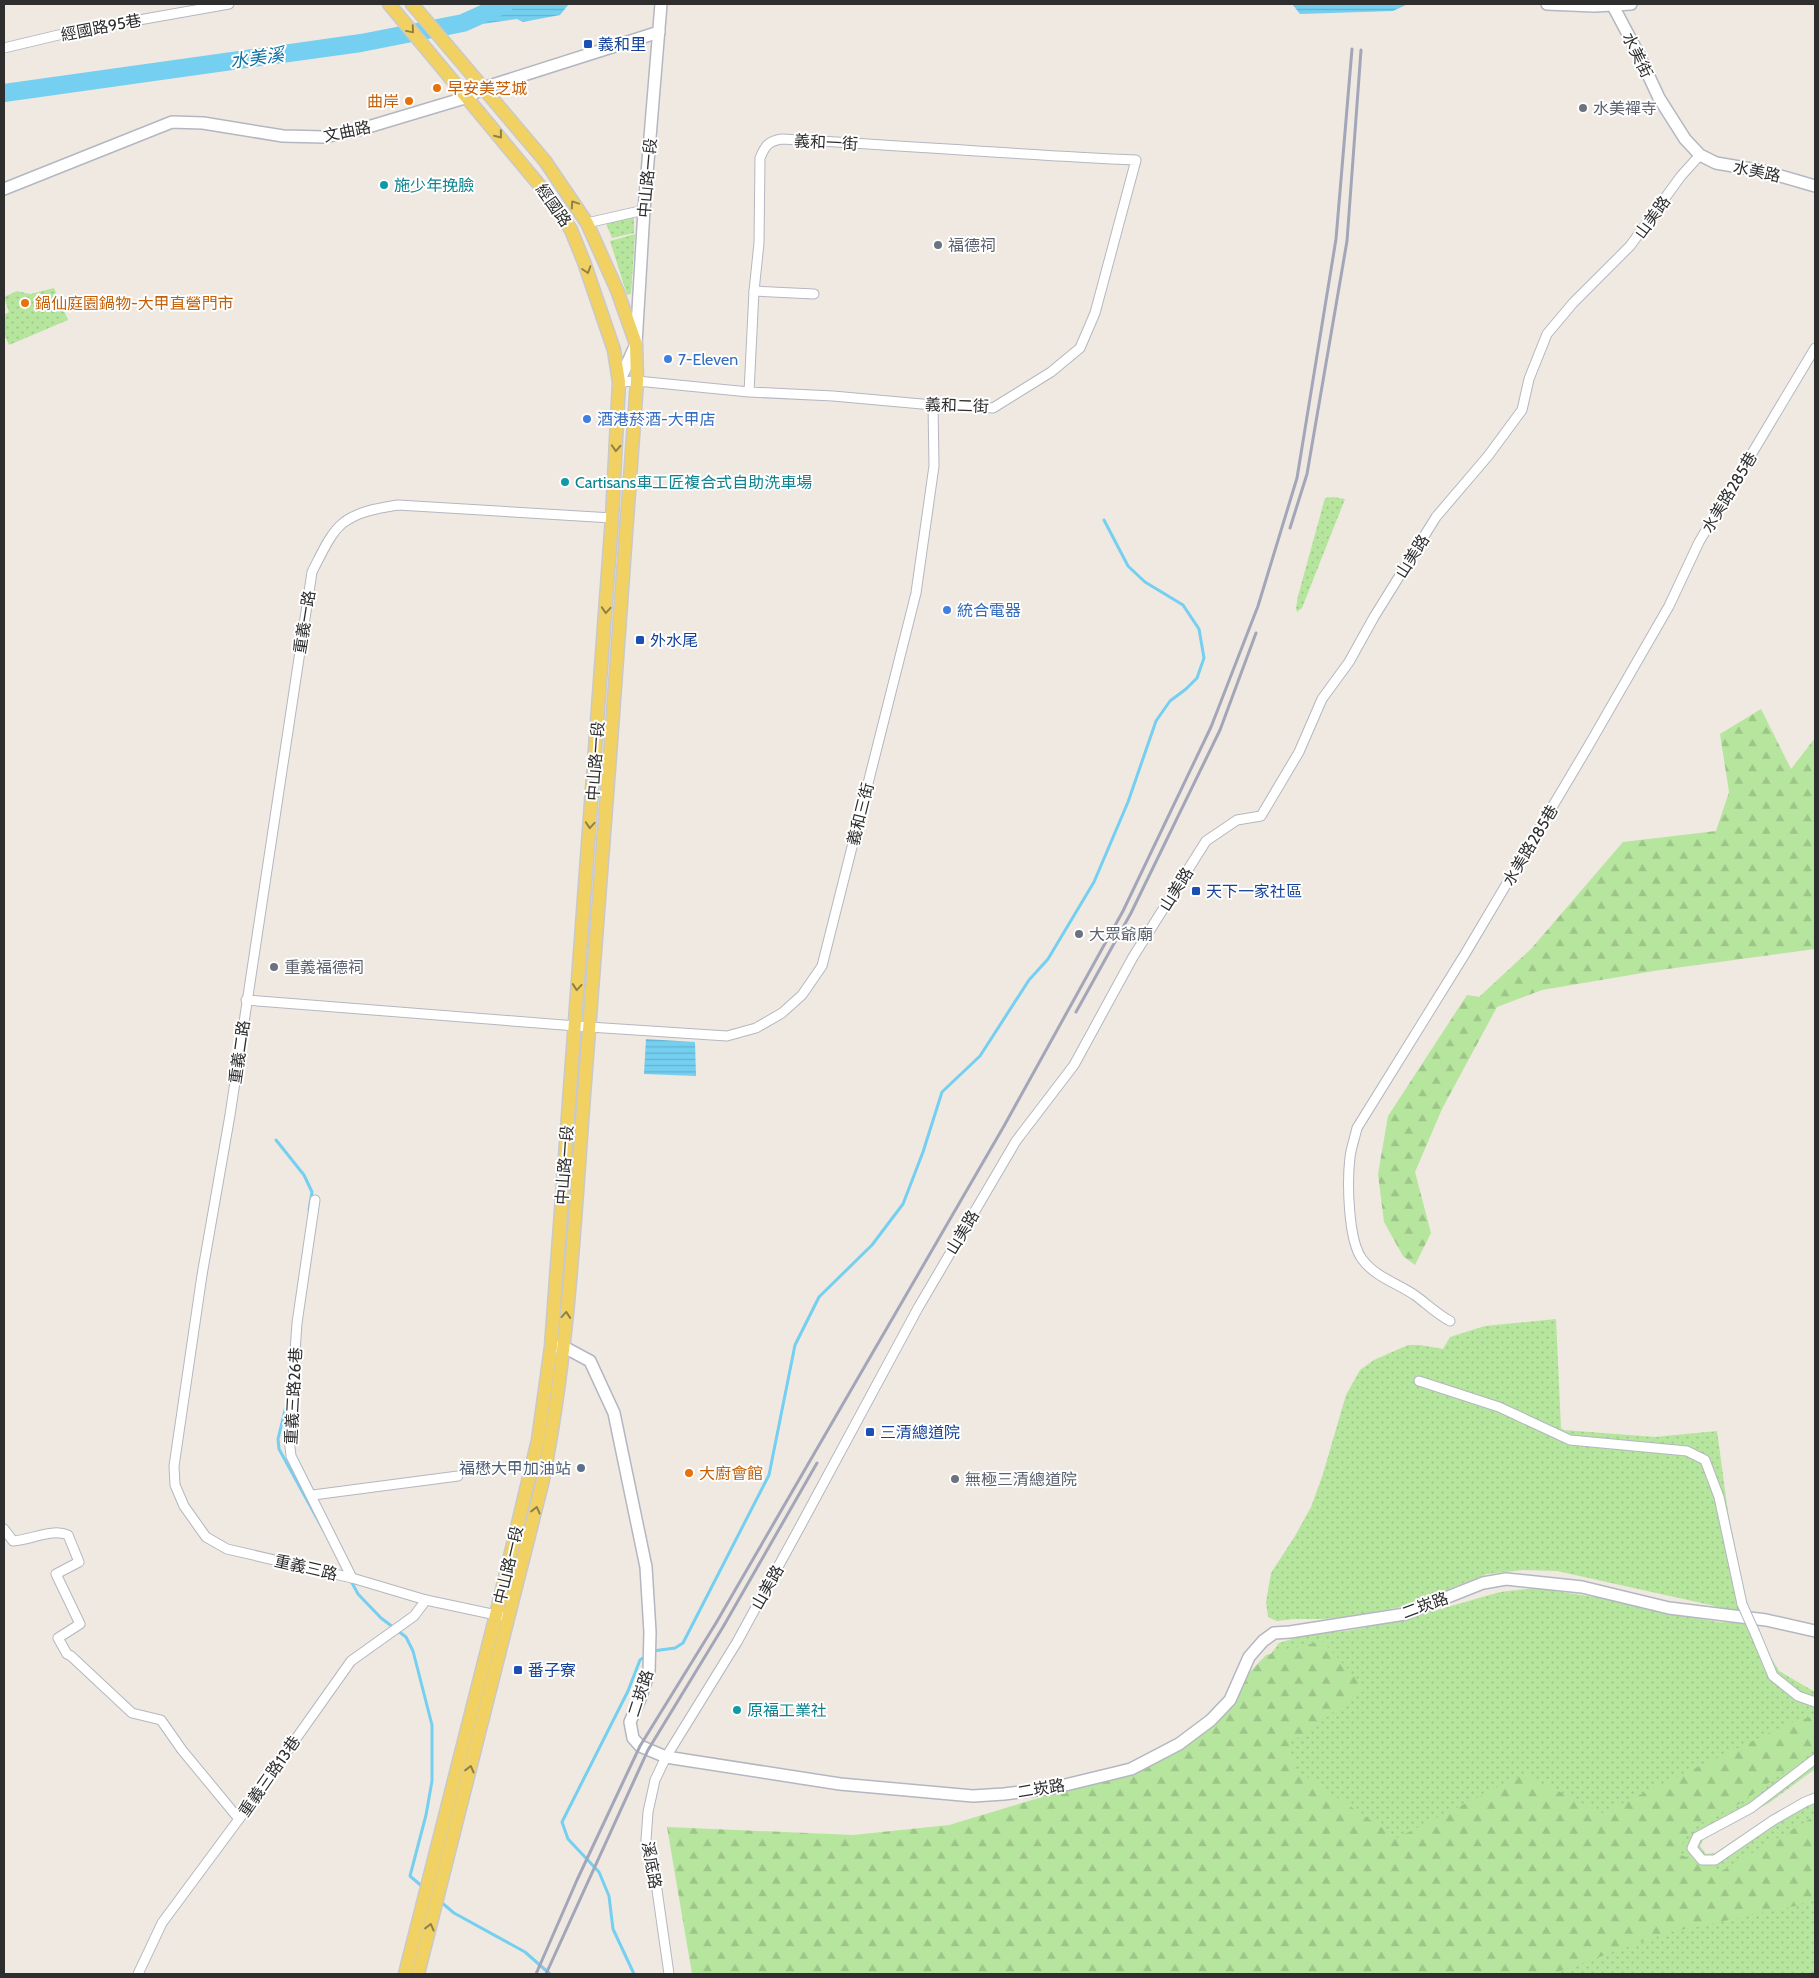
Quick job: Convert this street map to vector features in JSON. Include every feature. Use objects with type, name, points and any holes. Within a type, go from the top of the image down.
[{"type":"main road","name":"經國路","points":[[389,4],[555,204],[571,230],[614,350],[619,382]]},
{"type":"main road","name":"經國路","points":[[412,4],[545,161],[587,223],[617,290],[636,344]]},
{"type":"main road","name":"中山路一段","points":[[418,1974],[502,1616],[557,1347],[589,1027],[637,381],[636,344]]},
{"type":"main road","name":"中山路一段","points":[[557,1347],[574,1026],[612,518],[619,382]]},
{"type":"main road","name":"中山路一段","points":[[405,1974],[502,1616]]},
{"type":"street","name":"經國路95巷","points":[[4,48],[71,32],[229,4]]},
{"type":"street","points":[[1547,4],[1574,6],[1632,4]]},
{"type":"street","name":"水美街","points":[[1612,5],[1639,55],[1659,98],[1685,139],[1700,155]]},
{"type":"street","name":"中山路一段","points":[[619,382],[636,344],[644,210],[661,9]]},
{"type":"street","name":"文曲路","points":[[4,189],[172,122],[203,123],[283,136],[324,137],[358,130],[468,98],[483,88],[659,32]]},
{"type":"street","name":"義和一街","points":[[749,392],[754,291],[759,243],[760,158],[764,147],[771,141],[782,139],[845,142],[1020,155],[1136,160]]},
{"type":"street","name":"水美路","points":[[1700,155],[1716,164],[1763,171],[1815,186]]},
{"type":"street","name":"山美路","points":[[666,1758],[741,1633],[960,1234],[1016,1141],[1074,1065],[1133,956],[1206,840],[1237,820],[1261,816],[1299,752],[1322,699],[1350,662],[1374,617],[1436,518],[1488,456],[1522,410],[1529,379],[1547,334],[1573,303],[1630,246],[1681,176],[1700,155]]},
{"type":"street","name":"義和二街","points":[[619,382],[637,381],[749,392],[833,396],[993,408],[1050,372],[1080,348],[1095,313],[1136,160]]},
{"type":"street","points":[[587,223],[644,210]]},
{"type":"street","points":[[754,291],[814,294]]},
{"type":"street","name":"水美路285巷","points":[[1450,1321],[1415,1295],[1373,1271],[1361,1258],[1352,1233],[1350,1211],[1350,1157],[1357,1128],[1465,954],[1590,745],[1669,606],[1699,542],[1815,348]]},
{"type":"street","name":"義和三街","points":[[589,1027],[727,1036],[756,1028],[782,1014],[802,995],[822,966],[916,593],[934,466],[933,405]]},
{"type":"street","name":"重義一路","points":[[246,1000],[312,572],[326,545],[343,523],[368,510],[398,505],[612,518]]},
{"type":"street","name":"重義二路","points":[[177,1442],[202,1275],[230,1115],[246,1000],[589,1027]]},
{"type":"street","name":"重義三路26巷","points":[[315,1200],[297,1323],[289,1438],[291,1456],[313,1496],[352,1578]]},
{"type":"street","name":"二崁路","points":[[557,1347],[590,1361],[614,1413],[646,1567],[648,1604],[649,1672],[630,1722],[633,1738],[640,1746],[666,1758],[840,1784],[973,1796],[1053,1788],[1131,1769],[1179,1744],[1211,1720],[1230,1700],[1249,1657],[1263,1641],[1274,1633],[1405,1614],[1483,1583],[1506,1579],[1582,1587],[1669,1608],[1766,1620],[1815,1631]]},
{"type":"street","points":[[1419,1381],[1499,1407],[1570,1440],[1687,1452],[1706,1460],[1719,1497],[1742,1604],[1773,1676],[1798,1696],[1815,1702]]},
{"type":"street","name":"重義三路","points":[[177,1442],[174,1466],[175,1486],[184,1506],[206,1537],[227,1549],[352,1578],[426,1600],[502,1616]]},
{"type":"street","points":[[313,1496],[458,1476]]},
{"type":"street","points":[[4,1529],[13,1541],[60,1532],[68,1535],[79,1562],[56,1574],[80,1624],[58,1638],[67,1654],[132,1713],[161,1720],[182,1750],[239,1819]]},
{"type":"street","name":"重義三路13巷","points":[[138,1974],[162,1923],[239,1819],[351,1661],[414,1616],[426,1600]]},
{"type":"street","name":"溪底路","points":[[666,1758],[655,1780],[648,1812],[646,1840],[654,1869],[669,1974]]},
{"type":"street","points":[[1815,1759],[1751,1808],[1697,1837],[1692,1848],[1702,1860],[1715,1860],[1772,1821],[1815,1798]]},
{"type":"green space","points":[[634,214],[634,233],[612,238],[605,221]]},
{"type":"green space","points":[[635,234],[631,294],[627,295],[610,241]]},
{"type":"green space","points":[[54,288],[68,320],[9,345],[4,334],[4,315],[9,312],[4,297],[17,291],[30,294]]},
{"type":"green space","points":[[1325,498],[1345,499],[1302,608],[1297,612],[1298,596]]},
{"type":"green space","points":[[1761,709],[1791,769],[1815,738],[1815,949],[1660,970],[1542,990],[1497,1007],[1442,1109],[1415,1172],[1431,1233],[1415,1265],[1403,1256],[1384,1222],[1378,1174],[1388,1116],[1467,995],[1479,997],[1531,949],[1623,842],[1716,831],[1729,792],[1720,734]]},
{"type":"green space","points":[[1556,1319],[1561,1428],[1564,1430],[1655,1437],[1717,1431],[1728,1512],[1748,1610],[1757,1634],[1779,1671],[1815,1692],[1815,1769],[1769,1803],[1704,1838],[1700,1846],[1706,1854],[1715,1853],[1775,1813],[1815,1792],[1815,1974],[1509,1974],[1397,1852],[1278,1775],[1264,1663],[1279,1643],[1308,1634],[1346,1631],[1399,1621],[1500,1592],[1535,1588],[1608,1599],[1649,1610],[1724,1623],[1715,1606],[1557,1571],[1523,1570],[1487,1574],[1405,1606],[1355,1616],[1277,1621],[1268,1617],[1266,1602],[1271,1573],[1311,1507],[1322,1477],[1346,1395],[1360,1370],[1374,1360],[1408,1345],[1443,1349],[1450,1337],[1485,1326]]},
{"type":"green space","points":[[1322,1641],[1366,1689],[1289,1744],[1295,1769],[1397,1838],[1524,1774],[1602,1813],[1790,1723],[1815,1716],[1815,1750],[1739,1804],[1691,1828],[1677,1853],[1720,1872],[1815,1816],[1815,1895],[1800,1905],[1666,1933],[1552,1974],[692,1974],[667,1827],[853,1835],[949,1825],[1141,1767],[1199,1725],[1266,1655]]},
{"type":"water","points":[[494,4],[569,4],[560,15],[523,22],[517,19],[468,26],[460,24]]},
{"type":"water","points":[[1292,4],[1408,4],[1393,11],[1300,14]]},
{"type":"water","points":[[646,1039],[695,1042],[696,1076],[644,1074]]},
{"type":"waterway","name":"水美溪","points":[[4,93],[361,43],[463,23],[505,4]]},
{"type":"waterway","points":[[653,1651],[675,1648],[683,1643],[769,1475],[795,1345],[819,1297],[872,1245],[903,1204],[923,1152],[942,1092],[980,1056],[1029,980],[1048,959],[1094,882],[1128,802],[1156,721],[1170,701],[1197,678],[1204,658],[1199,629],[1183,605],[1145,582],[1128,566],[1104,520]]},
{"type":"waterway","points":[[276,1140],[304,1175],[312,1192],[309,1210]]},
{"type":"waterway","points":[[288,1398],[278,1439],[279,1449],[324,1531]]},
{"type":"waterway","points":[[351,1581],[358,1594],[381,1618],[406,1637],[413,1651],[432,1725],[432,1781],[426,1815],[410,1876],[424,1888]]},
{"type":"waterway","points":[[634,1974],[613,1929],[609,1896],[599,1872],[568,1839],[562,1822],[628,1691],[640,1660],[646,1656]]},
{"type":"waterway","points":[[441,1902],[454,1913],[525,1952],[550,1974]]},
{"type":"railway","points":[[536,1974],[577,1880],[640,1746],[716,1623],[1004,1126],[1123,911],[1211,727],[1258,606],[1297,478],[1336,239],[1352,49]]},
{"type":"railway","points":[[1290,528],[1307,474],[1347,241],[1361,50]]},
{"type":"railway","points":[[1076,1012],[1131,913],[1220,730],[1256,633]]},
{"type":"railway","points":[[546,1974],[648,1750],[723,1627],[817,1463]]},
{"type":"place","name":"義和里","points":[[588,44]]},
{"type":"place","name":"早安美芝城","points":[[437,88]]},
{"type":"place","name":"曲岸","points":[[409,101]]},
{"type":"place","name":"水美禪寺","points":[[1583,108]]},
{"type":"place","name":"施少年挽臉","points":[[384,185]]},
{"type":"place","name":"福德祠","points":[[938,245]]},
{"type":"place","name":"鍋仙庭園鍋物-大甲直營門市","points":[[25,303]]},
{"type":"place","name":"7-Eleven","points":[[668,359]]},
{"type":"place","name":"酒港菸酒-大甲店","points":[[587,419]]},
{"type":"place","name":"Cartisans車工匠複合式自助洗車場","points":[[565,482]]},
{"type":"place","name":"統合電器","points":[[947,610]]},
{"type":"place","name":"外水尾","points":[[640,640]]},
{"type":"place","name":"天下一家社區","points":[[1196,891]]},
{"type":"place","name":"大眾爺廟","points":[[1079,934]]},
{"type":"place","name":"重義福德祠","points":[[274,967]]},
{"type":"place","name":"三清總道院","points":[[870,1432]]},
{"type":"place","name":"福懋大甲加油站","points":[[581,1468]]},
{"type":"place","name":"大廚會館","points":[[689,1473]]},
{"type":"place","name":"無極三清總道院","points":[[955,1479]]},
{"type":"place","name":"番子寮","points":[[518,1670]]},
{"type":"place","name":"原福工業社","points":[[737,1710]]}]
